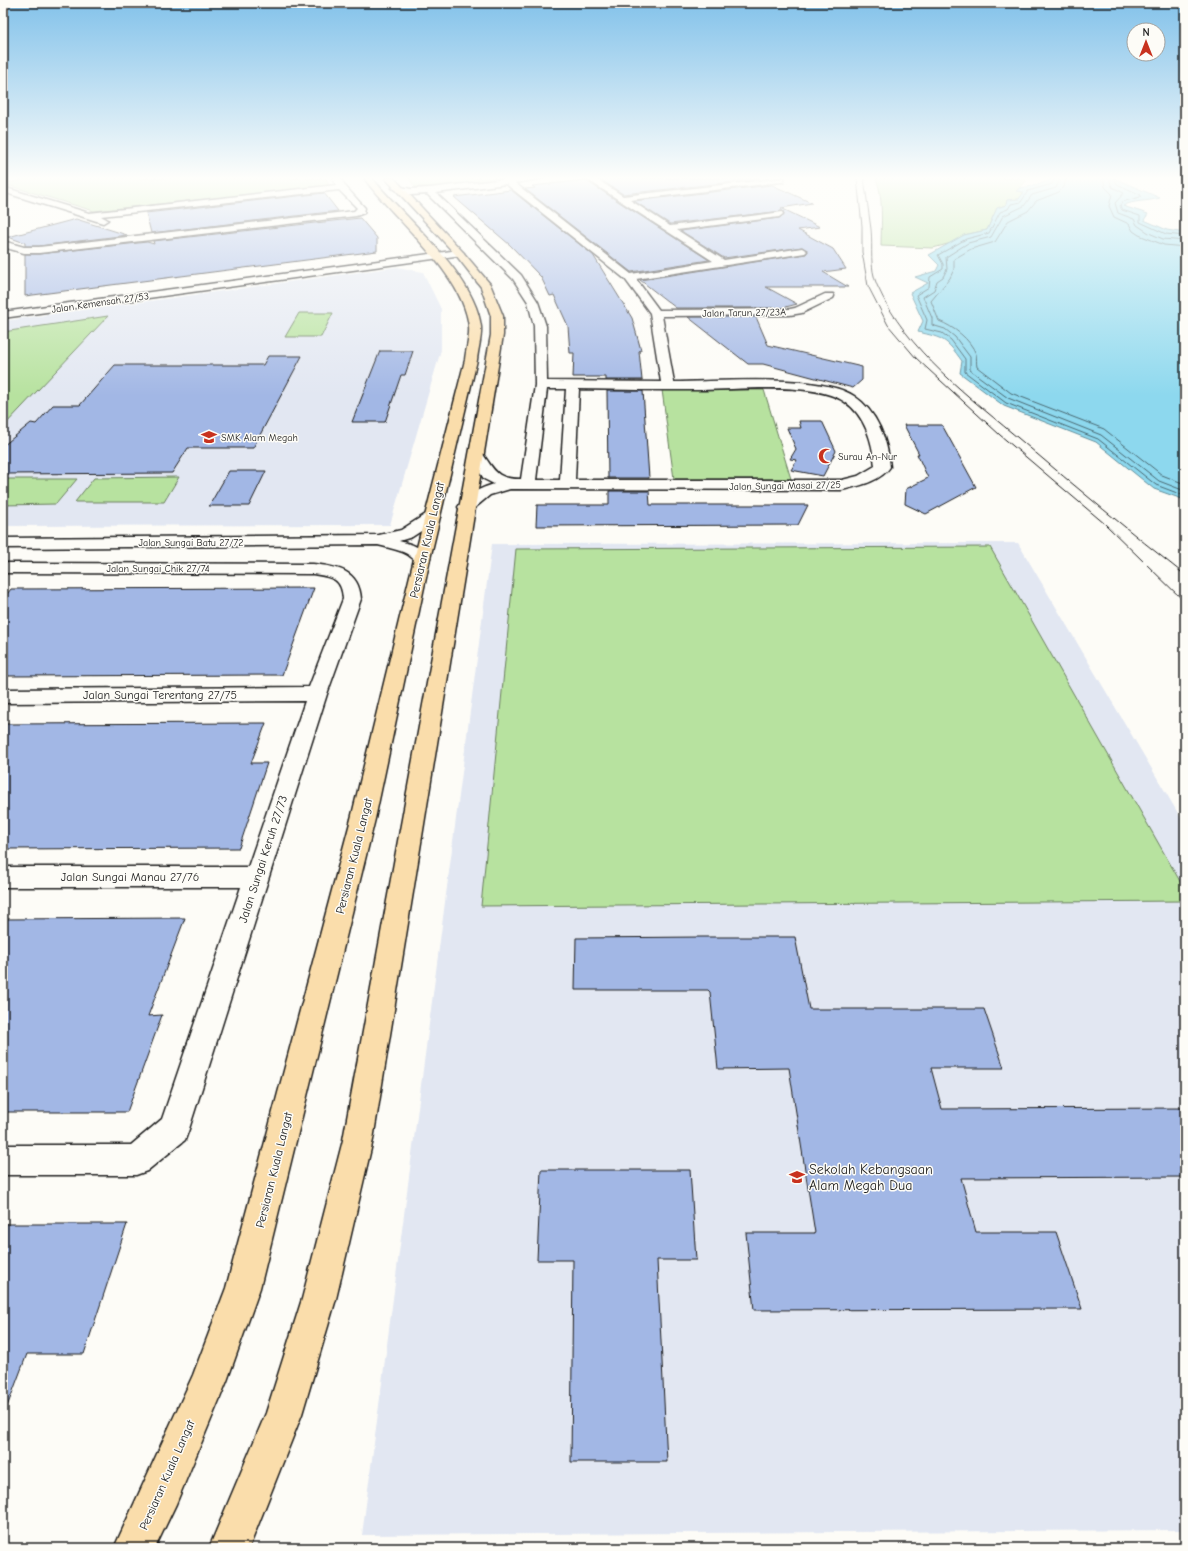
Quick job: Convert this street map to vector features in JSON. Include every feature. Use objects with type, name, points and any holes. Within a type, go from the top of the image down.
[{"type":"main road","name":"Persiaran Kuala Langat","points":[[229,1548],[284,1414],[321,1292],[358,1140],[466,507],[477,456],[494,354],[497,335],[497,316],[486,286],[444,250]]},
{"type":"main road","name":"Persiaran Kuala Langat","points":[[134,1548],[162,1490],[209,1381],[243,1288],[363,819],[422,559],[471,360],[475,327],[464,294],[445,250]]},
{"type":"street","points":[[490,250],[517,277],[533,302],[540,326],[541,386],[528,483]]},
{"type":"street","points":[[595,250],[629,277],[656,312],[668,386]]},
{"type":"street","points":[[702,250],[722,263]]},
{"type":"street","points":[[629,277],[802,251]]},
{"type":"street","points":[[302,264],[392,252]]},
{"type":"street","name":"Jalan Kemensah 27/53","points":[[3,315],[448,254]]},
{"type":"street","name":"Jalan Tarun 27/23A","points":[[656,312],[790,312],[798,311],[829,296]]},
{"type":"street","name":"Jalan Sungai Masai 27/25","points":[[466,507],[485,492],[508,484],[842,484],[860,481],[873,475],[883,467],[881,447],[864,414],[850,399],[840,393],[826,389],[806,386],[541,386]]},
{"type":"street","points":[[567,484],[573,386]]},
{"type":"street","name":"Jalan Sungai Masai 27/25","points":[[477,456],[489,476],[508,484]]},
{"type":"street","points":[[379,540],[406,534],[432,517]]},
{"type":"street","points":[[379,540],[411,549],[422,559]]},
{"type":"street","name":"Jalan Sungai Batu 27/72","points":[[3,543],[379,540]]},
{"type":"street","name":"Jalan Sungai Chik 27/74","points":[[3,568],[313,569]]},
{"type":"street","name":"Jalan Sungai Keruh 27/73","points":[[3,1160],[136,1160],[174,1129],[317,694],[352,599],[352,587],[346,579],[334,572],[313,569]]},
{"type":"street","name":"Jalan Sungai Terentang 27/75","points":[[3,696],[317,694]]},
{"type":"street","name":"Jalan Sungai Manau 27/76","points":[[3,877],[258,877]]},
{"type":"shaded area","name":"SMK Alam Megah","points":[[397,267],[423,272],[441,309],[441,350],[390,525],[3,526],[3,321]]},
{"type":"shaded area","name":"Sekolah Kebangsaan Alam Megah Dua","points":[[1018,543],[1185,825],[1185,1530],[362,1535],[492,544]]},
{"type":"green space","points":[[299,313],[333,313],[321,337],[285,337]]},
{"type":"green space","points":[[108,316],[3,427],[3,332]]},
{"type":"green space","points":[[662,390],[764,390],[791,479],[674,479]]},
{"type":"green space","points":[[179,477],[164,502],[75,502],[94,478]]},
{"type":"green space","points":[[3,479],[77,479],[56,504],[3,505]]},
{"type":"green space","points":[[990,547],[1185,890],[1185,901],[481,906],[516,549]]},
{"type":"water","points":[[937,250],[1185,250],[1185,500],[1154,489],[1096,442],[1004,406],[960,373],[962,361],[944,340],[918,332],[923,321],[910,293],[928,283],[915,277],[936,271],[939,265],[929,255]]},
{"type":"building","points":[[72,250],[377,250],[25,296],[25,254]]},
{"type":"building","points":[[515,250],[587,250],[593,255],[632,318],[641,350],[639,351],[642,380],[606,380],[606,377],[573,377],[574,353],[570,353],[568,326],[554,295],[550,296],[541,277]]},
{"type":"building","points":[[603,250],[694,250],[709,260],[631,272]]},
{"type":"building","points":[[712,250],[778,250],[724,258]]},
{"type":"building","points":[[834,250],[846,269],[823,272],[848,287],[766,287],[797,304],[782,308],[676,308],[640,280],[806,254],[808,251]]},
{"type":"building","points":[[688,317],[756,317],[768,345],[862,367],[862,380],[853,388],[763,364],[748,364]]},
{"type":"building","points":[[380,351],[413,351],[405,375],[401,375],[385,422],[352,422]]},
{"type":"building","points":[[268,356],[302,356],[253,448],[188,448],[172,473],[3,474],[3,446],[31,423],[36,424],[53,405],[80,405],[115,365],[263,365]]},
{"type":"building","points":[[607,391],[643,391],[649,478],[608,478]]},
{"type":"building","points":[[799,421],[822,421],[836,451],[823,476],[791,470],[797,460],[790,459],[796,449],[787,428],[801,428]]},
{"type":"building","points":[[904,425],[942,425],[976,487],[926,514],[905,504],[906,489],[928,478],[917,454],[919,454]]},
{"type":"building","points":[[229,471],[266,471],[249,506],[209,506]]},
{"type":"building","points":[[609,491],[649,491],[650,505],[808,505],[798,525],[536,526],[537,505],[609,505]]},
{"type":"building","points":[[314,588],[282,675],[3,676],[3,599],[11,589]]},
{"type":"building","points":[[266,723],[251,763],[267,763],[239,848],[3,849],[3,724]]},
{"type":"building","points":[[185,918],[148,1016],[162,1015],[127,1112],[3,1112],[3,919]]},
{"type":"building","points":[[795,937],[809,1009],[984,1009],[1004,1068],[931,1068],[942,1109],[1185,1108],[1185,1177],[961,1178],[976,1232],[1056,1232],[1082,1309],[754,1310],[746,1233],[815,1233],[789,1068],[718,1069],[710,992],[708,990],[575,990],[576,938]]},
{"type":"building","points":[[541,1170],[690,1170],[696,1260],[657,1260],[667,1462],[571,1462],[573,1260],[537,1260]]},
{"type":"building","points":[[3,1224],[127,1224],[84,1354],[27,1354],[5,1412],[3,1411]]},
{"type":"tram line","points":[[862,250],[868,286],[888,325],[916,358],[1000,435],[1105,524],[1185,602]]},
{"type":"tram line","points":[[872,250],[873,271],[877,285],[889,309],[922,352],[983,409],[1144,543],[1185,575]]},
{"type":"place","name":"SMK Alam Megah","points":[[209,437]]},
{"type":"place","name":"Surau An-Nur","points":[[826,456]]},
{"type":"place","name":"Sekolah Kebangsaan Alam Megah Dua","points":[[797,1177]]}]
